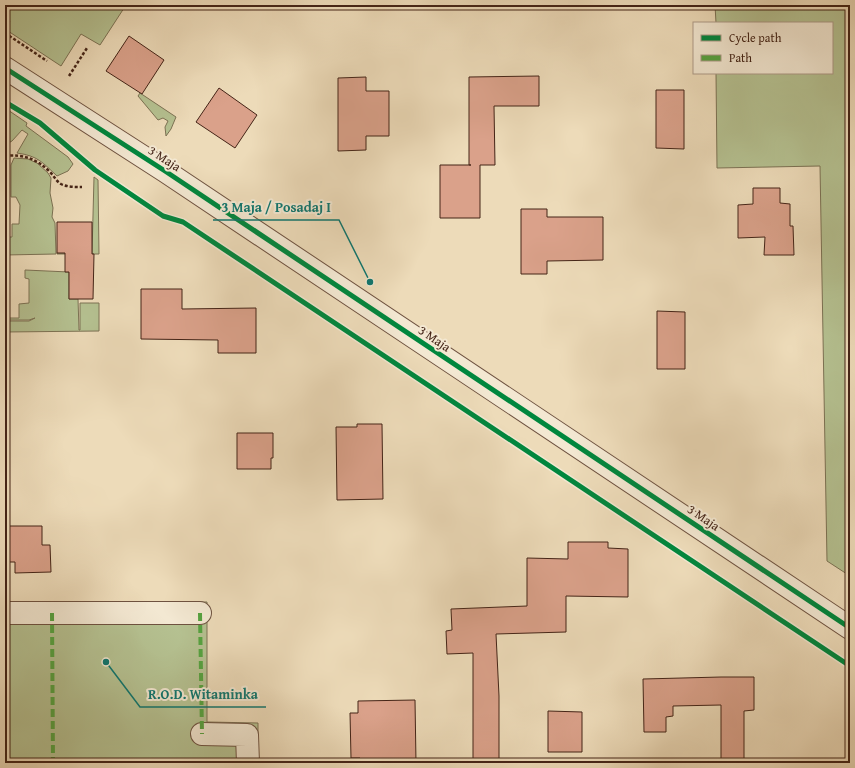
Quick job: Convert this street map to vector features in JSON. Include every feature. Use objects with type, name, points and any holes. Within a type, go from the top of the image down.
[{"type":"street","name":"3 Maja","points":[[5,68],[184,184],[850,628]]},
{"type":"street","points":[[5,613],[200,613]]},
{"type":"street","points":[[202,734],[247,735],[248,763]]},
{"type":"path","points":[[69,76],[87,48]]},
{"type":"path","points":[[5,156],[16,155],[31,158],[42,165],[62,184],[82,187]]},
{"type":"green space","points":[[5,5],[126,5],[100,45],[81,34],[61,66],[5,29],[10,21],[5,17]]},
{"type":"green space","points":[[715,5],[850,5],[850,576],[827,561],[820,166],[717,168],[716,74],[833,74],[833,22],[716,22]]},
{"type":"green space","points":[[140,93],[176,117],[166,136],[165,127],[168,121],[163,118],[158,120],[138,96]]},
{"type":"green space","points":[[5,108],[27,123],[26,126],[68,157],[73,164],[68,171],[57,176],[39,160],[17,153],[28,134],[22,130],[12,141],[5,145]]},
{"type":"green space","points":[[14,158],[28,159],[37,163],[48,173],[51,178],[50,193],[53,208],[52,217],[55,223],[56,254],[5,255],[5,237],[12,237],[12,224],[19,224],[20,205],[16,197],[11,197],[11,165]]},
{"type":"green space","points":[[94,177],[98,180],[99,254],[92,254]]},
{"type":"green space","points":[[57,253],[92,254],[57,254]]},
{"type":"green space","points":[[25,270],[69,272],[69,299],[78,299],[79,330],[80,303],[99,303],[99,331],[5,332],[5,321],[29,321],[35,318],[29,320],[5,320],[5,318],[19,318],[19,304],[29,303],[29,279],[25,278]]},
{"type":"green space","points":[[5,602],[207,602],[207,722],[258,723],[258,763],[5,763]]},
{"type":"building","points":[[129,36],[164,60],[142,94],[106,71]]},
{"type":"building","points":[[539,76],[539,106],[494,106],[495,165],[480,165],[480,218],[440,218],[440,165],[469,165],[469,77]]},
{"type":"building","points":[[366,77],[366,91],[389,91],[389,136],[366,136],[366,150],[338,151],[338,78]]},
{"type":"building","points":[[219,88],[257,115],[235,148],[196,122]]},
{"type":"building","points":[[656,90],[684,90],[684,149],[656,148]]},
{"type":"building","points":[[753,188],[780,188],[780,203],[790,204],[790,226],[793,226],[794,255],[764,255],[765,237],[738,238],[738,205],[753,204]]},
{"type":"building","points":[[521,209],[547,209],[547,217],[603,217],[603,260],[547,261],[547,274],[521,274]]},
{"type":"building","points":[[57,222],[92,222],[92,254],[94,254],[93,299],[69,299],[69,272],[65,272],[65,253],[57,253]]},
{"type":"building","points":[[141,289],[182,289],[182,309],[256,308],[256,353],[218,353],[218,340],[141,339]]},
{"type":"building","points":[[657,311],[685,312],[685,369],[657,369]]},
{"type":"building","points":[[357,424],[382,424],[383,499],[337,500],[336,427],[357,427]]},
{"type":"building","points":[[237,433],[273,433],[273,458],[271,458],[271,469],[237,469]]},
{"type":"building","points":[[5,526],[42,526],[42,545],[50,545],[51,572],[15,573],[15,562],[5,562]]},
{"type":"building","points":[[568,542],[608,542],[608,548],[628,549],[628,597],[566,596],[566,632],[496,634],[499,696],[499,763],[473,763],[473,653],[447,654],[446,631],[452,630],[451,609],[527,606],[527,558],[568,559]]},
{"type":"building","points":[[754,677],[754,710],[744,711],[744,763],[721,763],[721,705],[673,706],[673,716],[666,717],[666,732],[644,732],[643,679]]},
{"type":"building","points":[[415,700],[416,763],[360,763],[360,758],[351,758],[350,713],[358,713],[358,701]]},
{"type":"building","points":[[548,711],[582,712],[582,752],[548,752]]},
{"type":"marked path","points":[[52,613],[53,763]]},
{"type":"marked path","points":[[200,613],[202,734]]},
{"type":"cycle path","points":[[5,68],[165,171],[850,628]]},
{"type":"cycle path","points":[[5,102],[40,123],[95,170],[163,216],[183,222],[850,666]]},
{"type":"place","name":"3 Maja / Posadaj I","points":[[370,282]]},
{"type":"place","name":"R.O.D. Witaminka","points":[[106,662]]}]
